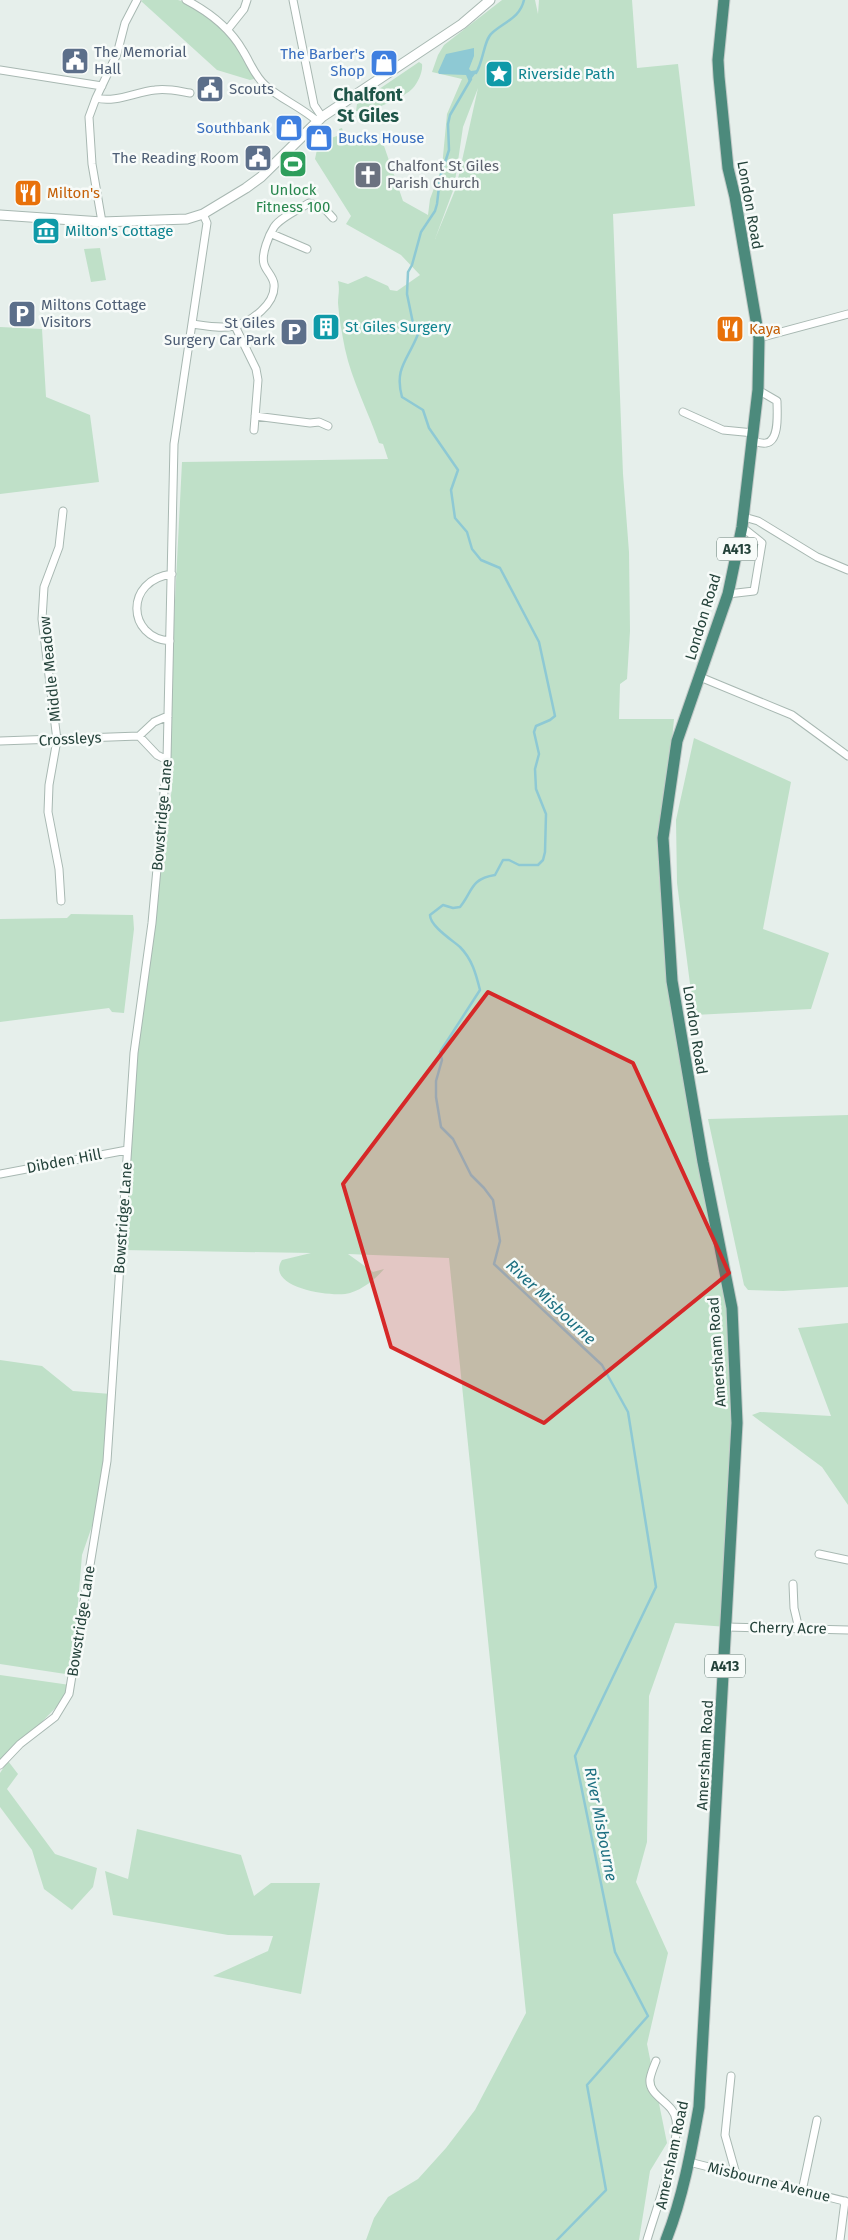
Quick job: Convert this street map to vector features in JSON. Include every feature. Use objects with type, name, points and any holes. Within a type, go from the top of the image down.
[{"type":"highway","name":"London Road","points":[[690,1091],[672,981],[663,838],[677,741],[683,719],[700,677],[728,594],[743,522],[758,390],[759,338],[735,197],[728,168],[718,60],[724,0]]},
{"type":"highway","name":"Amersham Road","points":[[666,2240],[675,2217],[700,2107],[737,1423],[732,1308],[690,1091]]},
{"type":"street","points":[[102,222],[89,143],[89,117],[117,54],[125,23],[137,0]]},
{"type":"street","points":[[186,0],[203,8],[228,29],[242,49],[258,79],[266,87],[320,119]]},
{"type":"street","points":[[228,29],[244,9],[247,0]]},
{"type":"street","points":[[293,0],[314,105],[320,119]]},
{"type":"street","points":[[0,215],[102,222],[187,219],[203,214],[257,180],[320,119],[462,24],[490,0]]},
{"type":"street","points":[[0,70],[102,86]]},
{"type":"street","points":[[96,98],[106,101],[162,89],[190,93]]},
{"type":"street","points":[[192,324],[215,327],[235,326],[262,310],[271,298],[274,282],[264,264],[264,253],[274,228],[309,203],[323,207],[333,218]]},
{"type":"street","name":"Bowstridge Lane","points":[[0,1765],[20,1744],[55,1717],[69,1694],[107,1461],[134,1053],[152,923],[167,760],[174,444],[206,223],[203,214]]},
{"type":"street","points":[[272,234],[307,249]]},
{"type":"street","points":[[759,338],[848,314]]},
{"type":"street","points":[[235,326],[256,369],[254,430]]},
{"type":"street","points":[[683,412],[723,430],[754,437],[766,443],[772,440],[776,434],[777,402],[758,390]]},
{"type":"street","points":[[255,416],[310,424],[319,422],[328,426]]},
{"type":"street","name":"Middle Meadow","points":[[61,901],[59,870],[48,812],[49,786],[57,740],[42,619],[44,587],[60,547],[63,511]]},
{"type":"street","points":[[743,522],[763,524],[817,557],[848,570]]},
{"type":"street","points":[[728,594],[754,591],[762,543],[743,522]]},
{"type":"street","points":[[170,641],[157,640],[145,630],[136,610],[137,598],[144,587],[159,576],[172,574]]},
{"type":"street","points":[[700,677],[792,716],[848,756]]},
{"type":"street","points":[[167,760],[157,755],[139,736],[154,722],[168,716]]},
{"type":"street","name":"Crossleys","points":[[0,741],[139,736]]},
{"type":"street","name":"Dibden Hill","points":[[0,1174],[127,1150]]},
{"type":"street","points":[[819,1554],[848,1560]]},
{"type":"street","points":[[794,1584],[794,1608],[799,1629]]},
{"type":"street","name":"Cherry Acre","points":[[727,1627],[848,1630]]},
{"type":"street","points":[[646,2240],[675,2142],[676,2120],[673,2110],[670,2105],[655,2094],[650,2080],[656,2061]]},
{"type":"street","points":[[731,2076],[725,2135],[736,2174]]},
{"type":"street","points":[[802,2191],[817,2120]]},
{"type":"street","name":"Misbourne Avenue","points":[[689,2162],[846,2202]]},
{"type":"street","points":[[840,2240],[846,2202]]},
{"type":"highlighted area","points":[[488,992],[633,1063],[729,1273],[544,1423],[391,1347],[343,1184]]},
{"type":"green space","points":[[178,0],[189,4],[212,21],[235,44],[251,68],[254,79],[250,80],[217,70],[141,1]]},
{"type":"green space","points":[[502,0],[535,0],[538,14],[539,0],[632,0],[637,68],[678,64],[695,206],[613,214],[623,474],[629,552],[630,631],[627,679],[620,684],[619,719],[674,719],[663,838],[674,997],[732,1308],[740,1424],[727,1627],[675,1623],[649,1696],[647,1842],[636,1882],[668,1953],[647,2044],[667,2143],[650,2171],[639,2240],[366,2240],[374,2218],[388,2197],[418,2179],[446,2148],[475,2110],[526,2013],[449,1258],[348,1254],[373,1272],[384,1269],[360,1289],[350,1293],[330,1294],[303,1289],[291,1284],[283,1278],[279,1270],[282,1260],[311,1253],[122,1250],[134,1053],[172,788],[167,760],[182,462],[388,459],[383,444],[379,443],[348,361],[339,314],[338,281],[348,284],[366,276],[388,286],[390,290],[397,291],[420,275],[401,255],[346,224],[351,216],[315,159],[318,145],[325,140],[340,135],[339,129],[342,128],[344,135],[360,135],[375,140],[384,146],[403,201],[428,215],[430,199],[442,167],[447,114],[462,79],[432,72],[444,45]],"holes":[[[478,88],[456,188],[435,239],[454,188],[463,127]]]},
{"type":"green space","points":[[419,62],[422,64],[421,74],[415,86],[408,92],[376,108],[356,111],[357,104]]},
{"type":"green space","points":[[100,248],[106,280],[91,282],[84,249]]},
{"type":"green space","points":[[0,327],[42,329],[46,397],[90,415],[99,482],[0,494]]},
{"type":"green space","points":[[694,738],[791,782],[763,929],[829,953],[811,1009],[694,1015],[677,883],[676,820]]},
{"type":"green space","points":[[71,914],[133,915],[134,929],[124,1013],[112,1012],[109,1008],[0,1022],[0,919],[67,918]]},
{"type":"green space","points":[[848,1115],[848,1287],[783,1291],[748,1290],[744,1285],[708,1119]]},
{"type":"green space","points":[[848,1323],[848,1505],[822,1467],[752,1415],[760,1412],[831,1416],[798,1328]]},
{"type":"green space","points":[[0,1360],[42,1366],[73,1391],[111,1394],[99,1506],[82,1555],[72,1675],[0,1664]]},
{"type":"green space","points":[[0,1675],[70,1685],[69,1694],[0,1765]]},
{"type":"green space","points":[[8,1761],[18,1774],[7,1789],[55,1854],[97,1868],[93,1887],[72,1910],[44,1889],[32,1850],[0,1807],[0,1773]]},
{"type":"green space","points":[[137,1829],[241,1855],[254,1896],[271,1883],[320,1883],[301,1994],[213,1976],[268,1951],[273,1936],[228,1935],[113,1915],[105,1871],[128,1879]]},
{"type":"water","points":[[474,48],[474,56],[469,69],[471,71],[478,70],[469,82],[466,75],[439,74],[438,72],[446,54]]},
{"type":"waterway","name":"River Misbourne","points":[[476,73],[489,36],[519,11],[524,0]]},
{"type":"waterway","name":"River Misbourne","points":[[471,79],[450,115],[448,124],[449,150],[440,178],[437,204],[435,211],[421,232],[412,265],[408,272],[407,294],[414,328],[418,334],[403,364],[400,387],[402,397],[423,410],[429,428],[458,470],[451,490],[455,518],[467,532],[472,549],[481,560],[500,568],[539,642],[555,716],[536,726],[534,732],[539,754],[535,769],[536,789],[546,814],[543,860],[538,865],[519,865],[509,860],[503,860],[495,875],[481,879],[473,886],[460,907],[453,908],[443,905],[430,915],[437,928],[460,947],[468,957],[480,990],[440,1052],[442,1060],[436,1081],[436,1097],[441,1127],[453,1139],[471,1175],[493,1200],[500,1241],[494,1264],[602,1365],[628,1412],[656,1587],[575,1756],[615,1952],[648,2016],[587,2085],[606,2190],[557,2240]]},
{"type":"place","name":"The Memorial Hall","points":[[75,61]]},
{"type":"place","name":"The Barber's Shop","points":[[384,63]]},
{"type":"place","name":"Riverside Path","points":[[499,74]]},
{"type":"place","name":"Scouts","points":[[210,89]]},
{"type":"place","name":"Southbank","points":[[289,128]]},
{"type":"place","name":"Bucks House","points":[[319,138]]},
{"type":"place","name":"The Reading Room","points":[[258,158]]},
{"type":"place","name":"Unlock Fitness 100","points":[[293,164]]},
{"type":"place","name":"Chalfont St Giles Parish Church","points":[[368,175]]},
{"type":"place","name":"Milton's","points":[[28,193]]},
{"type":"place","name":"Milton's Cottage","points":[[46,231]]},
{"type":"place","name":"Miltons Cottage Visitors","points":[[22,314]]},
{"type":"place","name":"St Giles Surgery","points":[[326,327]]},
{"type":"place","name":"Kaya","points":[[730,329]]},
{"type":"place","name":"St Giles Surgery Car Park","points":[[294,332]]},
{"type":"district","name":"Chalfont St Giles","points":[[368,105]]}]
